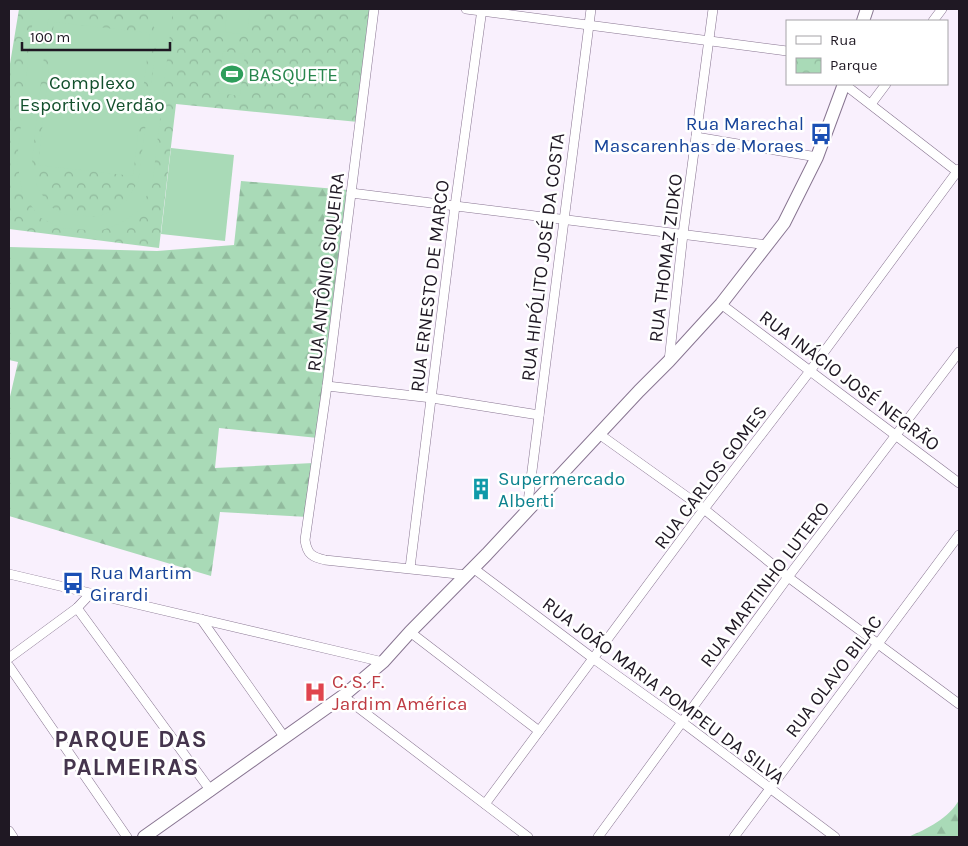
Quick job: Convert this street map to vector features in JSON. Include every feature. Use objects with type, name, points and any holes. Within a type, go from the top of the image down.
[{"type":"street","name":"RUA ANTÔNIO SIQUEIRA","points":[[374,9],[327,386],[305,540],[307,551],[313,557],[325,560],[410,568]]},
{"type":"street","points":[[466,9],[786,51]]},
{"type":"street","name":"RUA HIPÓLITO JOSÉ DA COSTA","points":[[527,510],[591,9]]},
{"type":"street","name":"RUA THOMAZ ZIDKO","points":[[669,361],[683,234],[713,9]]},
{"type":"street","points":[[934,20],[942,9]]},
{"type":"street","name":"RUA ERNESTO DE MARCO","points":[[410,568],[455,206],[482,10]]},
{"type":"street","points":[[144,837],[343,696],[383,662],[669,361],[721,304],[784,223],[817,157],[844,85]]},
{"type":"street","points":[[845,85],[959,171]]},
{"type":"street","points":[[871,104],[885,85]]},
{"type":"street","points":[[696,137],[817,157]]},
{"type":"street","name":"RUA CARLOS GOMES","points":[[485,804],[704,509],[810,371],[959,171]]},
{"type":"street","points":[[351,193],[768,245]]},
{"type":"street","name":"RUA INÁCIO JOSÉ NEGRÃO","points":[[721,304],[959,483]]},
{"type":"street","name":"RUA MARTINHO LUTERO","points":[[598,837],[788,577],[959,352]]},
{"type":"street","points":[[327,386],[432,398],[539,415]]},
{"type":"street","points":[[599,434],[704,509],[788,577],[959,704]]},
{"type":"street","name":"RUA OLAVO BILAC","points":[[734,837],[959,535]]},
{"type":"street","points":[[410,568],[470,571]]},
{"type":"street","name":"RUA JOÃO MARIA POMPEU DA SILVA","points":[[470,571],[682,722],[835,837]]},
{"type":"street","points":[[9,574],[383,662]]},
{"type":"street","points":[[9,658],[77,608],[91,593]]},
{"type":"street","points":[[77,608],[211,791]]},
{"type":"street","points":[[201,618],[285,738]]},
{"type":"street","points":[[410,632],[539,731]]},
{"type":"street","points":[[9,666],[127,837]]},
{"type":"street","points":[[343,696],[528,837]]},
{"type":"street","points":[[9,831],[13,837]]},
{"type":"green space","name":"Complexo Esportivo Verdão","points":[[19,9],[372,9],[358,122],[176,104],[159,248],[9,229],[9,70]]},
{"type":"green space","points":[[38,9],[54,9],[48,22],[32,160],[37,186],[49,206],[64,214],[97,217],[114,210],[126,201],[138,182],[157,40],[155,29],[144,9],[173,9],[152,187],[137,212],[121,223],[100,231],[60,228],[39,217],[22,192],[17,160],[33,18]]},
{"type":"green space","points":[[227,9],[250,9],[247,35],[225,32]]},
{"type":"green space","points":[[54,22],[150,33],[133,176],[38,165]]},
{"type":"green space","name":"BASQUETE","points":[[223,51],[245,54],[240,96],[218,93]]},
{"type":"green space","points":[[171,148],[234,155],[225,241],[161,234]]},
{"type":"green space","points":[[241,181],[348,190],[318,438],[219,428],[215,468],[313,463],[308,517],[220,512],[211,576],[9,516],[9,401],[18,362],[9,360],[9,247],[157,251],[234,245]]},
{"type":"green space","points":[[959,800],[959,837],[908,837],[930,827],[943,818]]},
{"type":"place","name":"BASQUETE","points":[[232,74]]},
{"type":"place","name":"Rua Marechal Mascarenhas de Moraes","points":[[821,134]]},
{"type":"place","name":"Supermercado Alberti","points":[[481,489]]},
{"type":"place","name":"Rua Martim Girardi","points":[[73,583]]},
{"type":"place","name":"C. S. F. Jardim América","points":[[315,692]]},
{"type":"district","name":"PARQUE DAS PALMEIRAS","points":[[131,753]]}]
